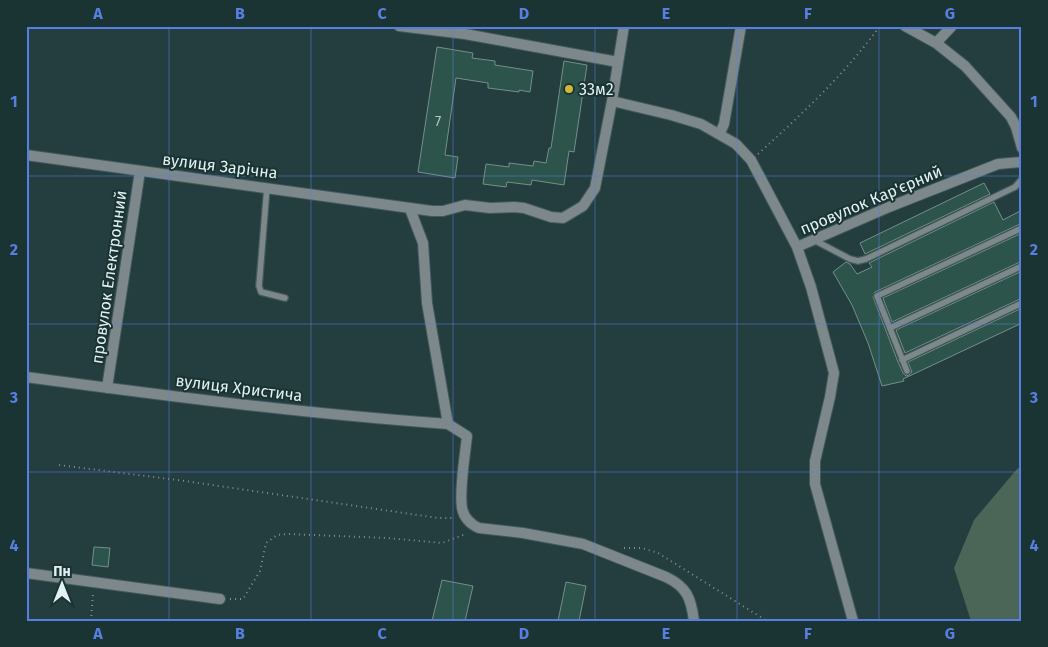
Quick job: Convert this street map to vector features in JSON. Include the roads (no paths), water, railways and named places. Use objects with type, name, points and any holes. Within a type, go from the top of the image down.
[{"type":"street","points":[[399,26],[465,34],[618,62]]},
{"type":"street","name":"вулиця Зарічна","points":[[26,155],[267,187],[410,209],[443,211],[465,205],[490,208],[514,207],[524,208],[551,217],[564,218],[582,206],[595,188],[624,26]]},
{"type":"street","points":[[720,133],[724,124],[741,26]]},
{"type":"street","points":[[905,26],[936,43],[965,66],[1011,117],[1020,137],[1022,148]]},
{"type":"street","points":[[936,43],[952,26]]},
{"type":"street","name":"провулок Кар'єрний","points":[[612,101],[701,124],[720,133],[736,144],[751,160],[797,247],[889,207],[998,164],[1022,162]]},
{"type":"street","name":"провулок Електронний","points":[[107,388],[140,171]]},
{"type":"street","points":[[410,209],[423,243],[427,303],[448,424],[467,436],[462,497],[462,509],[466,518],[474,526],[480,528],[523,533],[583,544],[674,581],[688,594],[694,621]]},
{"type":"street","points":[[797,247],[812,287],[834,373],[815,461],[815,484],[854,621]]},
{"type":"street","name":"вулиця Христича","points":[[26,377],[357,417],[448,424]]},
{"type":"street","points":[[26,573],[220,599]]},
{"type":"lane","points":[[814,240],[850,259],[866,260],[1015,187],[1022,179]]},
{"type":"lane","points":[[267,187],[259,286],[261,292],[285,298]]},
{"type":"lane","points":[[906,372],[877,296],[1022,228]]},
{"type":"lane","points":[[890,328],[1022,266]]},
{"type":"lane","points":[[902,360],[1022,303]]},
{"type":"place","name":"33м2","points":[[569,89]]}]
